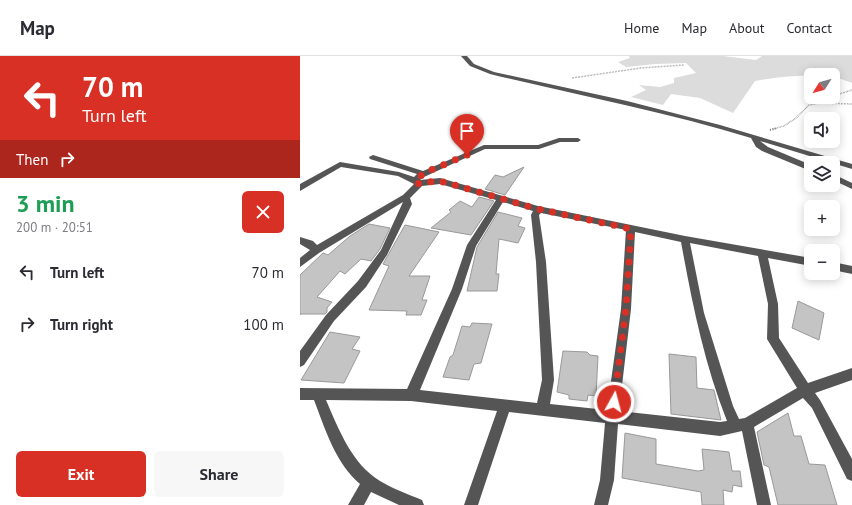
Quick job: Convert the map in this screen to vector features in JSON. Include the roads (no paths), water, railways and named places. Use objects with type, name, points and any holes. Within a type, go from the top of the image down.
[{"type":"street","points":[[464,56],[466,61],[474,67],[492,73],[542,86],[627,103],[752,136],[852,167]]},
{"type":"street","points":[[752,136],[759,145],[765,149],[804,165]]},
{"type":"street","points":[[418,180],[484,147],[539,147],[559,140],[578,140]]},
{"type":"street","points":[[300,263],[316,250],[406,197],[418,180],[420,172],[373,157]]},
{"type":"street","points":[[300,188],[340,164],[384,171],[429,182],[440,181],[538,209],[631,229],[804,261]]},
{"type":"street","points":[[840,180],[852,186]]},
{"type":"street","points":[[300,362],[330,318],[362,284],[384,252],[408,204],[406,197]]},
{"type":"street","points":[[411,395],[457,289],[472,245],[501,199]]},
{"type":"street","points":[[538,209],[535,215],[541,262],[548,380],[542,410]]},
{"type":"street","points":[[601,505],[607,480],[612,417],[626,309],[631,229]]},
{"type":"street","points":[[685,239],[699,313],[726,406],[741,425],[764,505]]},
{"type":"street","points":[[300,240],[310,244],[316,250]]},
{"type":"street","points":[[762,252],[773,304],[773,339],[805,390],[816,404],[852,474]]},
{"type":"street","points":[[840,267],[852,270]]},
{"type":"street","points":[[300,394],[411,395],[720,429],[741,425],[805,390],[852,374]]},
{"type":"street","points":[[318,395],[332,430],[350,464],[369,483],[417,505]]},
{"type":"street","points":[[471,505],[505,406]]},
{"type":"street","points":[[354,505],[369,483]]}]
